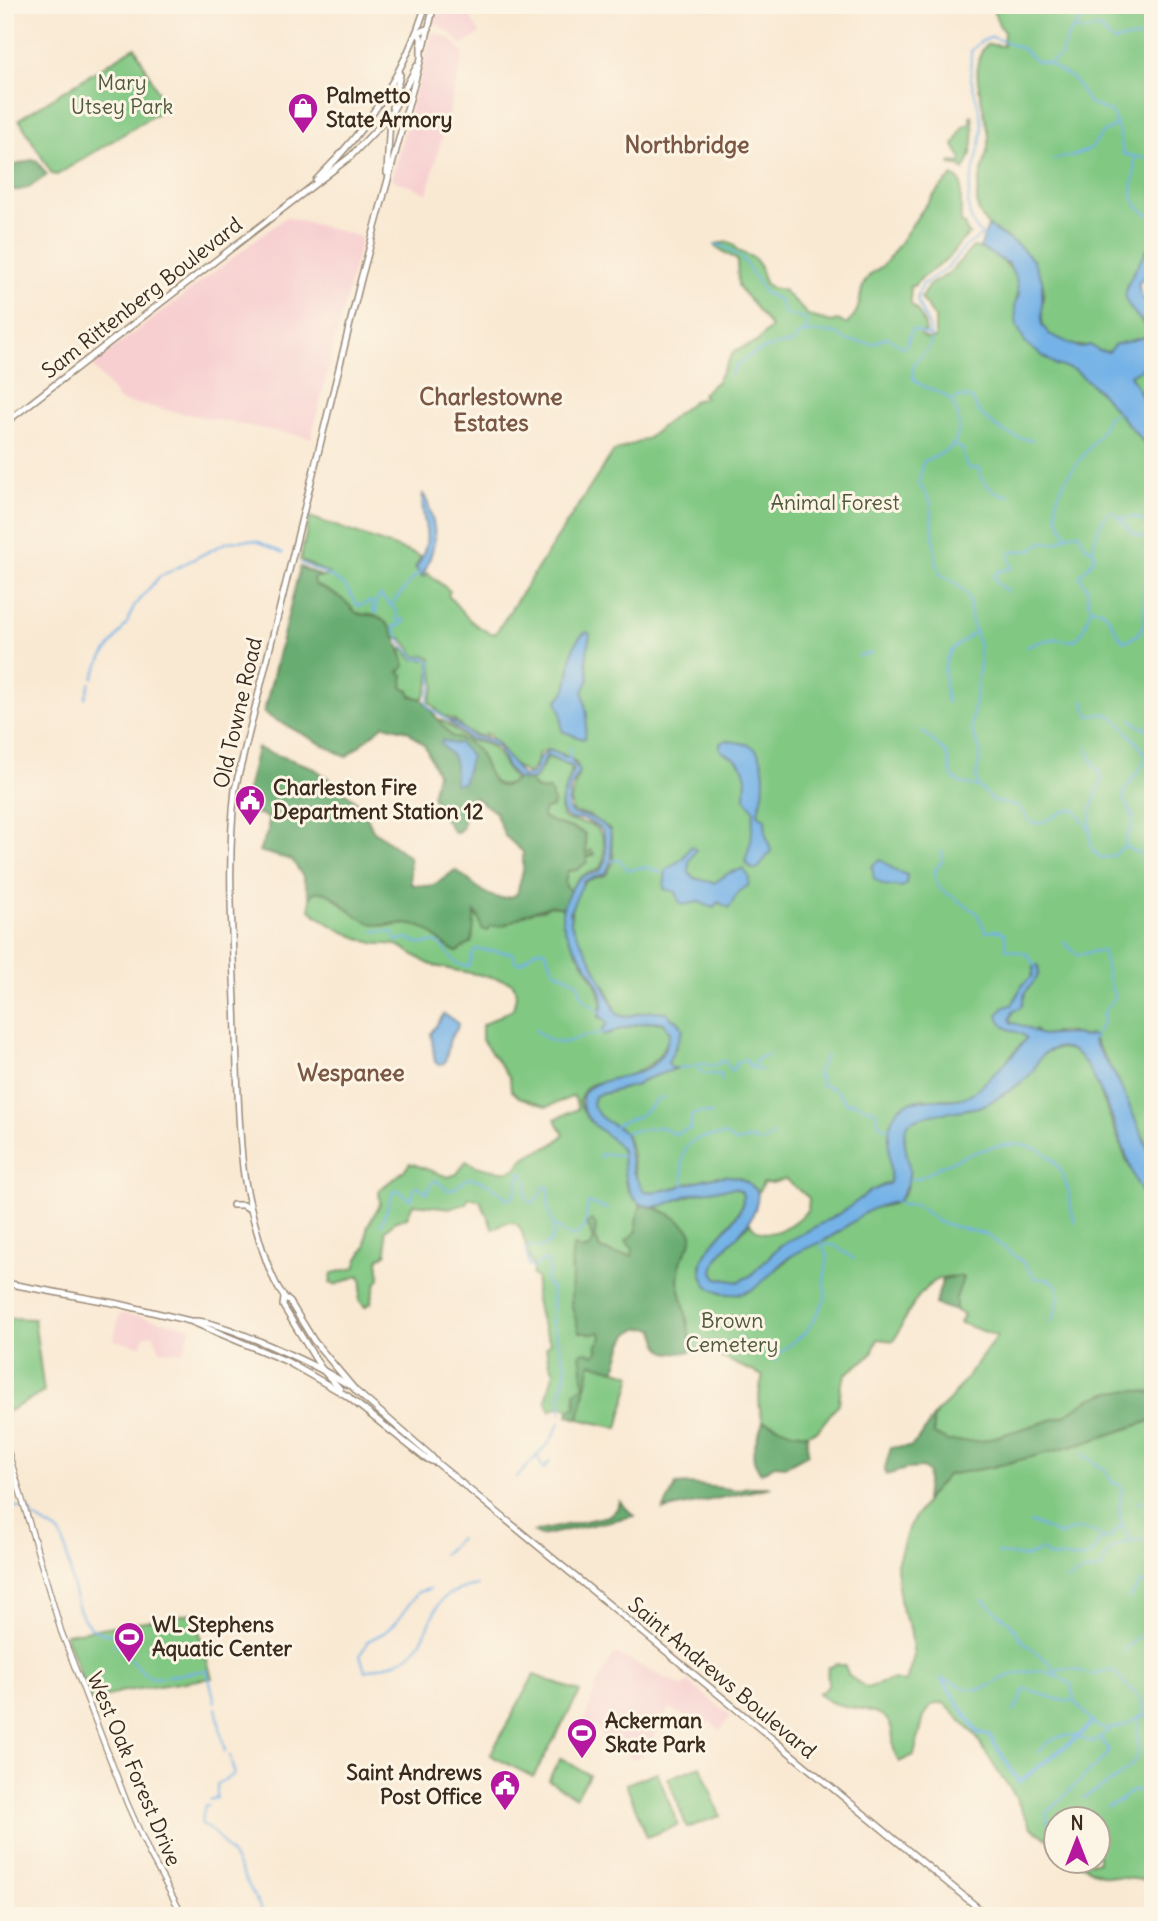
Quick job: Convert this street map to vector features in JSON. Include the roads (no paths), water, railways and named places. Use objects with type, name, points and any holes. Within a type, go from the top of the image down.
[{"type":"main road","points":[[421,58],[421,37],[416,33],[429,27],[426,5]]},
{"type":"main road","name":"Sam Rittenberg Boulevard","points":[[299,197],[362,129],[402,69],[426,5]]},
{"type":"main road","name":"Sam Rittenberg Boulevard","points":[[5,424],[350,157],[390,116],[421,58],[434,5]]},
{"type":"main road","name":"Old Towne Road","points":[[284,1298],[263,1251],[243,1169],[231,823],[235,789],[265,661],[386,183],[421,58]]},
{"type":"main road","name":"Old Towne Road","points":[[386,183],[390,116],[402,69]]},
{"type":"main road","points":[[350,157],[363,141],[365,134],[362,129]]},
{"type":"main road","points":[[233,1205],[243,1205],[251,1210]]},
{"type":"main road","points":[[5,1283],[190,1321],[286,1361],[349,1397]]},
{"type":"main road","name":"Saint Andrews Boulevard","points":[[284,1298],[284,1306],[321,1368],[349,1397],[425,1458],[437,1464]]},
{"type":"main road","name":"Saint Andrews Boulevard","points":[[284,1298],[290,1302],[314,1341],[356,1391],[411,1437],[437,1464],[988,1916]]},
{"type":"main road","points":[[190,1321],[198,1320],[215,1325],[321,1368],[356,1391]]},
{"type":"main road","name":"West Oak Forest Drive","points":[[5,1441],[61,1631],[136,1824],[183,1916]]},
{"type":"water","points":[[988,226],[1020,247],[1033,260],[1042,280],[1042,325],[1049,334],[1080,348],[1090,345],[1099,351],[1109,352],[1114,345],[1149,336],[1151,333],[1129,306],[1126,295],[1130,279],[1153,238],[1153,269],[1139,283],[1142,297],[1153,307],[1153,362],[1130,375],[1143,398],[1153,407],[1153,453],[1099,391],[1075,370],[1056,365],[1026,344],[1017,326],[1015,306],[1019,294],[1009,264],[980,248]]},
{"type":"water","points":[[423,494],[433,520],[435,536],[422,577],[416,568],[427,537]]},
{"type":"water","points":[[587,632],[590,634],[586,661],[589,679],[583,692],[587,715],[583,739],[562,731],[561,712],[557,701],[567,686],[576,644]]},
{"type":"water","points":[[447,720],[473,736],[494,740],[522,776],[533,774],[539,758],[549,750],[571,759],[579,771],[570,790],[568,809],[574,815],[594,819],[610,831],[612,858],[606,873],[584,881],[570,911],[571,924],[617,1014],[624,1017],[651,1011],[667,1012],[672,1019],[678,1020],[683,1030],[668,1063],[672,1068],[678,1068],[643,1080],[637,1085],[595,1096],[592,1102],[601,1117],[625,1132],[633,1172],[644,1191],[673,1188],[719,1176],[746,1182],[758,1193],[750,1220],[716,1262],[713,1272],[717,1278],[738,1282],[750,1276],[781,1245],[841,1213],[871,1191],[890,1183],[889,1134],[892,1119],[898,1109],[916,1101],[949,1100],[969,1095],[999,1069],[1026,1038],[1007,1028],[998,1015],[1004,1007],[1012,1005],[1023,984],[1032,977],[1034,967],[1038,965],[1037,977],[1025,993],[1022,1006],[1013,1012],[1010,1019],[1012,1023],[1043,1035],[1074,1034],[1095,1037],[1093,1041],[1118,1080],[1153,1160],[1153,1196],[1143,1193],[1137,1184],[1105,1101],[1090,1071],[1076,1053],[1057,1048],[1041,1056],[1023,1081],[989,1103],[921,1117],[908,1124],[904,1136],[909,1176],[899,1200],[870,1210],[831,1237],[793,1255],[747,1292],[727,1294],[712,1289],[704,1280],[701,1268],[712,1245],[738,1214],[743,1203],[742,1192],[734,1188],[703,1192],[658,1206],[639,1203],[633,1197],[625,1179],[622,1150],[591,1122],[584,1111],[582,1100],[585,1091],[603,1081],[647,1069],[662,1053],[670,1032],[664,1023],[652,1022],[604,1035],[602,1030],[607,1023],[600,1016],[603,1003],[600,990],[563,924],[562,913],[568,895],[581,877],[599,871],[606,857],[602,830],[585,820],[571,819],[562,809],[573,767],[547,755],[535,778],[517,779],[507,767],[498,748],[487,742],[469,739]]},
{"type":"water","points":[[442,740],[459,743],[471,756],[463,783],[455,784],[454,761],[441,743]]},
{"type":"water","points":[[726,740],[753,747],[760,757],[764,771],[758,815],[765,819],[771,851],[758,869],[752,869],[745,862],[751,841],[754,810],[745,798],[746,777],[743,768],[736,759],[720,750],[720,743]]},
{"type":"water","points":[[691,846],[696,850],[689,861],[689,873],[694,878],[714,883],[729,873],[743,869],[749,877],[748,886],[739,891],[729,908],[718,902],[713,908],[699,902],[682,905],[676,892],[664,889],[666,870],[683,858]]},
{"type":"water","points":[[880,859],[896,871],[907,875],[906,884],[902,887],[884,885],[874,879],[872,866]]},
{"type":"water","points":[[444,1014],[458,1023],[458,1026],[450,1039],[444,1063],[439,1065],[435,1062],[431,1033]]},
{"type":"waterway","points":[[986,238],[975,227],[969,214],[970,185],[982,126],[971,78],[971,51],[980,42],[992,37],[1023,49],[1036,61],[1049,63],[1061,56],[1067,38],[1085,15],[1089,5]]},
{"type":"waterway","points":[[1074,29],[1101,29],[1113,42],[1151,36],[1153,24]]},
{"type":"waterway","points":[[1049,64],[1073,79],[1089,103],[1112,113],[1120,134],[1123,154],[1143,158],[1153,156]]},
{"type":"waterway","points":[[1053,160],[1088,150],[1116,122]]},
{"type":"waterway","points":[[1134,158],[1132,197],[1142,210],[1153,218]]},
{"type":"waterway","points":[[979,787],[976,778],[981,753],[972,731],[980,663],[979,645],[972,623],[968,595],[953,581],[941,575],[936,561],[930,501],[919,483],[923,462],[952,446],[958,434],[957,412],[946,396],[921,385],[913,378],[913,364],[929,348],[931,342],[929,326],[917,301],[918,293],[923,284],[947,268],[965,247],[982,235]]},
{"type":"waterway","points":[[715,244],[742,258],[765,293],[779,300],[785,314],[807,321],[806,332]]},
{"type":"waterway","points":[[730,376],[749,356],[775,346],[793,343],[800,333],[830,333],[845,340],[872,344],[887,337],[903,347],[906,346],[912,329],[930,336]]},
{"type":"waterway","points":[[955,400],[957,397],[972,399],[982,415],[993,425],[1019,438],[1033,440]]},
{"type":"waterway","points":[[1066,534],[1057,514],[1061,489],[1095,441],[1107,418],[1120,410]]},
{"type":"waterway","points":[[953,445],[963,449],[964,461],[970,469],[979,468],[980,477],[989,487],[1000,494],[1010,496]]},
{"type":"waterway","points":[[1153,537],[1134,533],[1112,511],[1100,525],[1096,534],[1093,560],[1080,577],[1087,588],[1088,603],[1108,617],[1124,641],[1133,638],[1143,626],[1144,586],[1153,578]]},
{"type":"waterway","points":[[1119,518],[1135,517],[1146,522],[1153,516]]},
{"type":"waterway","points":[[1007,591],[997,583],[994,576],[999,571],[1012,568],[1009,557],[1011,552],[1032,550],[1042,542],[1056,543],[1069,535],[1079,533],[1086,547],[1092,550]]},
{"type":"waterway","points":[[93,678],[102,658],[127,623],[134,606],[159,577],[227,542],[257,541],[283,553]]},
{"type":"waterway","points":[[301,563],[332,577],[346,587],[358,606],[371,601],[376,613],[376,602],[380,595],[397,612],[396,620],[405,621],[400,626],[393,626],[404,646],[417,659],[431,661],[432,687],[426,702],[448,721]]},
{"type":"waterway","points":[[391,605],[418,573]]},
{"type":"waterway","points":[[1027,647],[1047,640],[1074,640],[1083,630],[1091,609]]},
{"type":"waterway","points":[[947,703],[945,677],[948,657],[951,651],[973,632]]},
{"type":"waterway","points":[[858,656],[872,653]]},
{"type":"waterway","points":[[85,698],[90,683]]},
{"type":"waterway","points":[[1084,700],[1090,716],[1112,716],[1147,757],[1127,787],[1123,798],[1134,819],[1124,846]]},
{"type":"waterway","points":[[1132,719],[1139,726],[1153,731]]},
{"type":"waterway","points":[[922,731],[947,754],[952,777],[960,783],[979,787],[994,801],[1018,806],[1031,823],[1043,822],[1063,812],[1075,810],[1090,830]]},
{"type":"waterway","points":[[1087,746],[1089,755],[1103,779],[1092,813],[1092,849],[1101,858],[1113,856],[1124,846],[1145,856],[1153,853]]},
{"type":"waterway","points":[[570,747],[570,759]]},
{"type":"waterway","points":[[942,851],[942,862],[935,870],[937,884],[941,889],[977,913],[986,932],[997,930],[1005,934],[1006,949],[1027,954],[1036,967]]},
{"type":"waterway","points":[[612,861],[620,860],[628,870],[646,867],[662,873]]},
{"type":"waterway","points":[[374,931],[393,932],[396,941],[407,938],[421,944],[437,943],[457,964],[469,966],[476,949],[512,953],[516,962],[521,963],[535,951],[545,950],[554,970],[577,982],[584,1000],[601,1012]]},
{"type":"waterway","points":[[1064,942],[1077,955],[1102,950],[1115,996],[1102,1016],[1104,1020],[1094,1038]]},
{"type":"waterway","points":[[535,1030],[547,1039],[558,1042],[568,1042],[604,1032]]},
{"type":"waterway","points":[[753,1067],[757,1059],[770,1054]]},
{"type":"waterway","points":[[825,1056],[817,1076],[821,1078],[820,1085],[834,1089],[848,1104],[852,1102],[876,1111],[879,1124],[886,1128],[892,1127]]},
{"type":"waterway","points":[[678,1068],[698,1066],[700,1063],[714,1066],[724,1060],[732,1071],[737,1062],[746,1059],[750,1067],[762,1070]]},
{"type":"waterway","points":[[698,1067],[705,1074],[721,1074],[722,1081]]},
{"type":"waterway","points":[[615,1126],[639,1116],[665,1097]]},
{"type":"waterway","points":[[625,1132],[660,1127],[675,1134],[691,1128],[691,1115],[701,1112],[712,1114]]},
{"type":"waterway","points":[[684,1185],[682,1160],[688,1145],[693,1141],[725,1135],[735,1142],[751,1139],[760,1143],[775,1134]]},
{"type":"waterway","points":[[910,1179],[922,1177],[973,1153],[1009,1145],[1026,1146],[1042,1151],[1055,1163],[1067,1186],[1075,1223]]},
{"type":"waterway","points":[[599,1158],[601,1154],[623,1155]]},
{"type":"waterway","points":[[381,1225],[393,1192],[398,1190],[412,1199],[414,1187],[418,1186],[427,1193],[436,1180],[447,1190],[454,1189],[468,1178],[480,1180],[495,1188],[508,1200],[517,1189],[520,1172],[524,1174],[527,1182],[526,1198],[531,1203],[537,1199],[544,1187],[549,1187],[548,1205],[554,1228],[553,1238],[542,1248],[526,1248],[529,1266],[533,1268],[544,1260],[549,1263],[550,1273],[546,1282],[552,1289],[552,1323],[566,1367],[561,1391],[561,1414]]},
{"type":"waterway","points":[[895,1201],[902,1205],[917,1205],[938,1222],[987,1235],[1024,1263],[1035,1278],[1050,1280],[1057,1285],[1059,1299],[1052,1322]]},
{"type":"waterway","points":[[555,1225],[567,1235],[575,1236],[585,1227],[588,1202],[607,1209]]},
{"type":"waterway","points":[[775,1361],[778,1354],[806,1332],[826,1296],[824,1280],[828,1256],[821,1241]]},
{"type":"waterway","points":[[824,1245],[834,1245],[854,1259]]},
{"type":"waterway","points":[[517,1477],[549,1443],[560,1423]]},
{"type":"waterway","points":[[1081,1453],[1105,1470],[1113,1483],[1120,1485],[1120,1517],[1133,1542]]},
{"type":"waterway","points":[[537,1455],[543,1469],[550,1461]]},
{"type":"waterway","points":[[5,1501],[21,1508]]},
{"type":"waterway","points":[[1137,1502],[1153,1505]]},
{"type":"waterway","points":[[28,1507],[32,1516],[59,1533],[63,1540],[81,1614],[89,1625],[99,1632],[114,1634],[116,1645],[120,1649]]},
{"type":"waterway","points":[[1030,1522],[1060,1535],[1084,1530],[1094,1532],[1104,1539]]},
{"type":"waterway","points":[[997,1553],[1025,1557],[1042,1550],[1051,1558],[1086,1557],[1093,1552],[1100,1540],[1108,1539],[1123,1524]]},
{"type":"waterway","points":[[443,1554],[460,1538]]},
{"type":"waterway","points":[[1066,1581],[1080,1573],[1101,1569],[1108,1553],[1117,1546],[1153,1540]]},
{"type":"waterway","points":[[1128,1598],[1141,1582],[1151,1586],[1153,1590]]},
{"type":"waterway","points":[[430,1589],[418,1592],[397,1621],[385,1632],[368,1641],[360,1655],[365,1671],[405,1658],[423,1637],[441,1601],[460,1589],[477,1585]]},
{"type":"waterway","points":[[983,1600],[1010,1623],[1023,1642],[1050,1663],[1057,1676]]},
{"type":"waterway","points":[[1122,1652],[1153,1624]]},
{"type":"waterway","points":[[124,1653],[147,1676],[156,1678],[207,1670],[215,1702]]},
{"type":"waterway","points":[[1056,1671],[1072,1669],[1092,1675],[1107,1670],[1113,1671],[1141,1699],[1145,1715]]},
{"type":"waterway","points":[[942,1679],[965,1688],[979,1689],[1023,1672],[1038,1670],[1054,1674],[1071,1684],[1074,1701],[1096,1726],[1108,1730]]},
{"type":"waterway","points":[[942,1679],[978,1733],[989,1735],[1019,1782],[1081,1734],[1092,1722]]},
{"type":"waterway","points":[[1014,1712],[1025,1689],[1073,1701]]},
{"type":"waterway","points":[[216,1708],[225,1752]]},
{"type":"waterway","points":[[1038,1752],[1050,1741],[1061,1736],[1073,1735],[1094,1742],[1111,1728],[1123,1726],[1141,1716],[1153,1717]]},
{"type":"waterway","points":[[1083,1798],[1115,1779],[1136,1759],[1139,1718]]},
{"type":"waterway","points":[[1053,1806],[1108,1754],[1108,1748],[1101,1739]]},
{"type":"waterway","points":[[209,1800],[217,1798],[217,1784],[233,1775],[230,1756]]},
{"type":"waterway","points":[[1109,1806],[1133,1790],[1153,1790]]},
{"type":"waterway","points":[[208,1805],[205,1805],[201,1823],[212,1831],[230,1852],[265,1916]]},
{"type":"place","name":"Palmetto State Armory","points":[[303,135]]},
{"type":"place","name":"Charleston Fire Department Station 12","points":[[250,827]]},
{"type":"place","name":"WL Stephens Aquatic Center","points":[[129,1664]]},
{"type":"place","name":"Ackerman Skate Park","points":[[582,1760]]},
{"type":"place","name":"Saint Andrews Post Office","points":[[505,1812]]},
{"type":"district","name":"Northbridge","points":[[687,145]]},
{"type":"district","name":"Charlestowne Estates","points":[[491,410]]},
{"type":"district","name":"Wespanee","points":[[351,1073]]},
{"type":"park label","name":"Mary Utsey Park","points":[[122,95]]},
{"type":"park label","name":"Animal Forest","points":[[835,503]]},
{"type":"park label","name":"Brown Cemetery","points":[[732,1333]]}]
